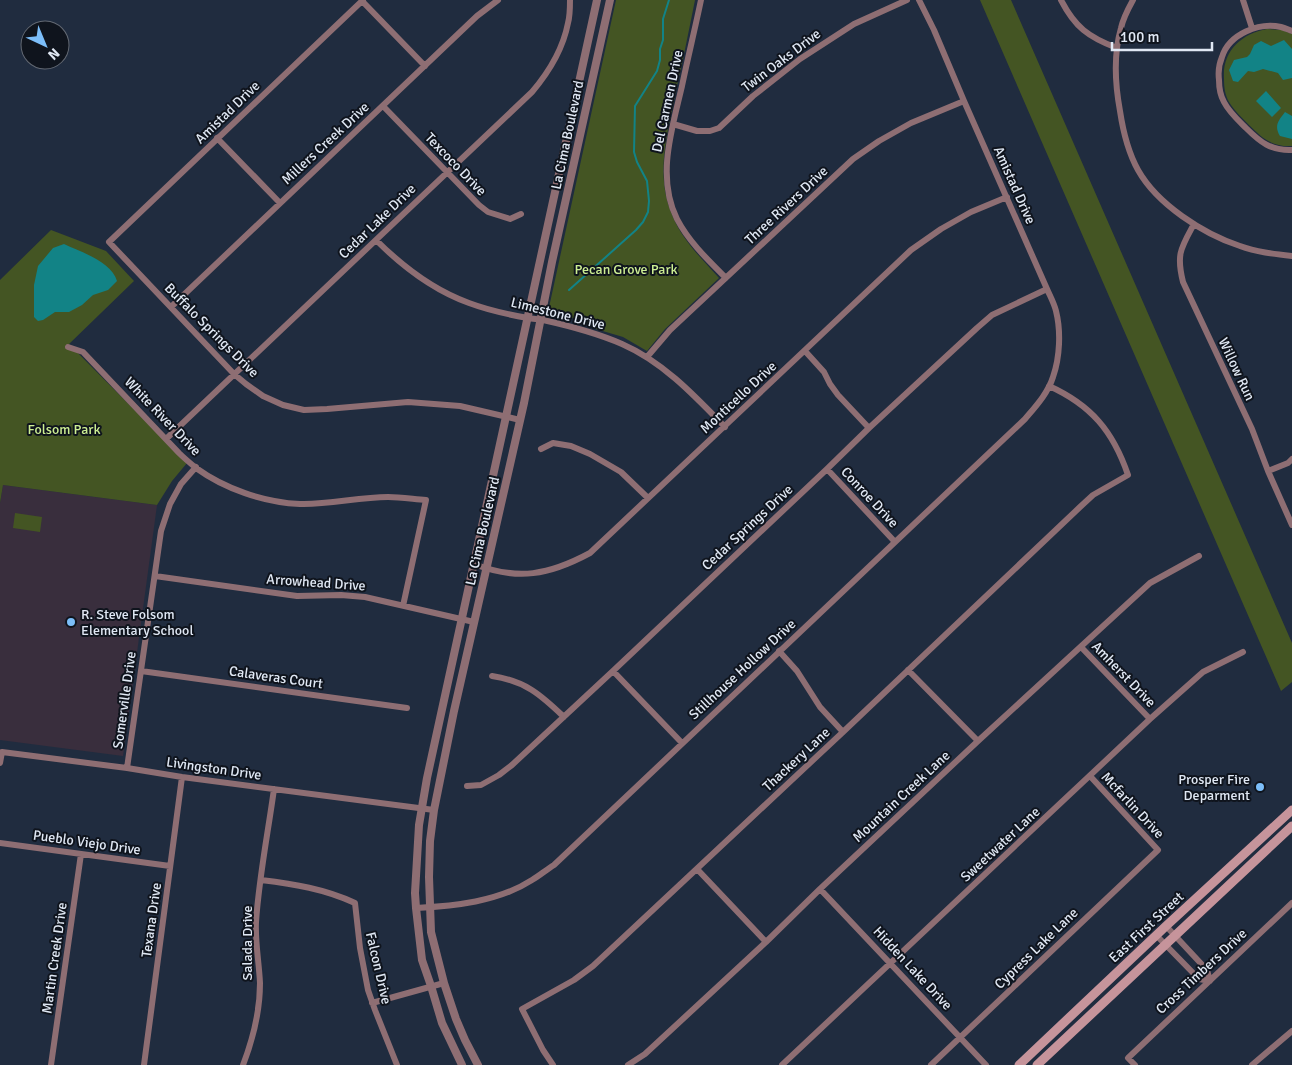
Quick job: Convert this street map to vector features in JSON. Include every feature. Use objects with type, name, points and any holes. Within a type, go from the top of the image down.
[{"type":"main road","name":"East First Street","points":[[1019,1065],[1156,935],[1292,811]]},
{"type":"main road","name":"East First Street","points":[[1037,1065],[1292,826]]},
{"type":"main road","points":[[1258,842],[1266,850]]},
{"type":"street","name":"Millers Creek Drive","points":[[171,307],[478,16],[498,0]]},
{"type":"street","name":"Cedar Lake Drive","points":[[166,439],[532,92],[544,78],[562,46],[569,22],[570,0]]},
{"type":"street","name":"La Cima Boulevard","points":[[462,1065],[442,1023],[422,960],[416,908],[419,825],[427,778],[597,0]]},
{"type":"street","name":"La Cima Boulevard","points":[[478,1065],[464,1040],[456,1019],[444,983],[431,932],[430,841],[434,810],[454,711],[520,420],[610,0]]},
{"type":"street","name":"Del Carmen Drive","points":[[701,0],[673,124],[666,169],[668,191],[677,219],[696,246],[726,278]]},
{"type":"street","name":"Twin Oaks Drive","points":[[673,124],[697,131],[710,131],[719,128],[753,96],[800,59],[854,24],[907,0]]},
{"type":"street","name":"Amistad Drive","points":[[919,0],[934,30],[1056,311],[1059,335],[1058,355],[1054,376],[1049,386]]},
{"type":"street","points":[[1061,0],[1070,17],[1092,38],[1117,48]]},
{"type":"street","points":[[1132,0],[1121,27],[1115,56],[1116,90],[1130,152],[1149,187],[1162,200],[1194,224],[1220,239],[1240,247],[1292,257]]},
{"type":"street","points":[[1242,0],[1252,28]]},
{"type":"street","points":[[362,1],[425,66]]},
{"type":"street","name":"Amistad Drive","points":[[109,242],[362,1]]},
{"type":"street","points":[[1292,31],[1280,27],[1265,26],[1252,28],[1230,44],[1222,56],[1218,72],[1219,90],[1224,102],[1233,114],[1258,140],[1269,146],[1283,150],[1292,150]]},
{"type":"street","name":"Three Rivers Drive","points":[[647,357],[670,330],[853,159],[879,141],[911,123],[964,101]]},
{"type":"street","name":"Texcoco Drive","points":[[383,106],[479,205],[488,212],[510,219],[521,214]]},
{"type":"street","points":[[218,138],[280,203]]},
{"type":"street","name":"Monticello Drive","points":[[474,564],[506,573],[524,574],[548,571],[590,553],[911,250],[941,229],[971,212],[1007,197]]},
{"type":"street","name":"Willow Run","points":[[1194,224],[1180,254],[1179,266],[1183,282],[1252,429],[1292,525]]},
{"type":"street","name":"Limestone Drive","points":[[376,240],[415,275],[443,292],[470,304],[603,336],[647,357],[682,383],[725,427]]},
{"type":"street","name":"Buffalo Springs Drive","points":[[109,242],[234,374],[263,396],[283,405],[304,410],[408,402],[460,406],[520,420]]},
{"type":"street","name":"Cedar Springs Drive","points":[[467,786],[481,785],[512,765],[963,340],[992,316],[1047,289]]},
{"type":"street","name":"White River Drive","points":[[68,347],[83,352],[166,439],[196,467],[232,488],[279,502],[301,504],[389,497],[426,500],[403,606]]},
{"type":"street","points":[[805,351],[824,372],[838,395],[869,428]]},
{"type":"street","name":"Thackery Lane","points":[[553,1065],[522,1009],[574,980],[593,966],[1093,495],[1128,475],[1115,443],[1089,410],[1077,400],[1049,386]]},
{"type":"street","name":"Stillhouse Hollow Drive","points":[[416,908],[473,902],[503,894],[530,881],[554,864],[1025,419],[1038,404],[1049,386]]},
{"type":"street","points":[[541,449],[553,443],[571,446],[590,454],[621,472],[648,498]]},
{"type":"street","points":[[1268,471],[1292,459]]},
{"type":"street","name":"Somerville Drive","points":[[127,768],[161,531],[170,504],[181,484],[196,467]]},
{"type":"street","name":"Conroe Drive","points":[[827,469],[895,542]]},
{"type":"street","name":"Mountain Creek Lane","points":[[628,1065],[645,1054],[766,942],[820,888],[1150,583],[1199,556]]},
{"type":"street","name":"Arrowhead Drive","points":[[155,576],[297,596],[341,594],[364,597],[474,622]]},
{"type":"street","name":"Amherst Drive","points":[[1081,647],[1150,719]]},
{"type":"street","points":[[779,651],[797,670],[820,707],[843,732]]},
{"type":"street","name":"Sweetwater Lane","points":[[782,1065],[1150,719],[1203,672],[1242,652]]},
{"type":"street","points":[[908,670],[978,741]]},
{"type":"street","name":"Calaveras Court","points":[[141,671],[408,708]]},
{"type":"street","points":[[613,671],[682,743]]},
{"type":"street","points":[[492,676],[521,683],[547,700],[564,717]]},
{"type":"street","name":"Livingston Drive","points":[[0,763],[2,752],[274,788],[422,810],[434,810]]},
{"type":"street","name":"Mcfarlin Drive","points":[[1090,776],[1158,850]]},
{"type":"street","name":"Texana Drive","points":[[144,1065],[182,777]]},
{"type":"street","name":"Salada Drive","points":[[243,1065],[252,1040],[258,1009],[260,985],[256,926],[274,788]]},
{"type":"street","name":"Pueblo Viejo Drive","points":[[0,843],[170,866]]},
{"type":"street","name":"Cypress Lake Lane","points":[[931,1065],[1158,850]]},
{"type":"street","name":"Martin Creek Drive","points":[[51,1065],[81,854]]},
{"type":"street","points":[[697,869],[766,942]]},
{"type":"street","name":"Falcon Drive","points":[[261,880],[310,887],[355,903],[362,957],[372,1003],[398,1065]]},
{"type":"street","name":"Hidden Lake Drive","points":[[820,888],[986,1065]]},
{"type":"street","name":"Cross Timbers Drive","points":[[1135,1065],[1128,1058],[1292,903]]},
{"type":"street","points":[[1156,935],[1198,979],[1210,981],[1207,970],[1166,926]]},
{"type":"street","points":[[372,1003],[444,983]]},
{"type":"street","points":[[1252,1065],[1292,1030]]},
{"type":"shaded area","points":[[1284,40],[1292,49],[1292,78],[1283,80],[1278,73],[1263,69],[1254,72],[1248,71],[1238,82],[1233,81],[1229,70],[1234,60],[1247,57],[1254,45],[1261,41],[1271,46]]},
{"type":"shaded area","points":[[1266,91],[1281,108],[1272,117],[1256,101]]},
{"type":"shaded area","points":[[1285,112],[1292,116],[1292,139],[1280,136],[1277,129],[1279,121]]},
{"type":"shaded area","points":[[64,244],[103,263],[114,274],[117,281],[108,290],[93,295],[82,305],[69,312],[55,312],[38,321],[34,317],[34,285],[38,266],[53,248]]},
{"type":"shaded area","name":"R. Steve Folsom Elementary School","points":[[3,485],[157,505],[123,756],[0,740],[0,503]]},
{"type":"green space","name":"Pecan Grove Park","points":[[616,0],[695,0],[664,154],[664,185],[667,201],[677,226],[693,249],[719,278],[665,329],[647,351],[623,337],[596,329],[576,319],[548,312]]},
{"type":"green space","points":[[980,0],[1011,0],[1292,643],[1292,682],[1281,691]]},
{"type":"green space","points":[[1267,29],[1282,30],[1292,34],[1292,146],[1273,143],[1258,134],[1233,108],[1225,91],[1224,69],[1230,52],[1235,45],[1249,35]]},
{"type":"green space","name":"Folsom Park","points":[[51,230],[106,251],[134,281],[69,344],[187,463],[172,481],[157,505],[3,485],[0,503],[0,280]]},
{"type":"green space","points":[[15,513],[42,517],[40,532],[13,528]]},
{"type":"waterway","points":[[569,290],[636,230],[648,212],[647,181],[634,152],[635,106],[657,71],[663,40],[663,19],[669,0]]},
{"type":"place","name":"R. Steve Folsom Elementary School","points":[[71,622]]},
{"type":"place","name":"Prosper Fire Deparment","points":[[1260,787]]}]
